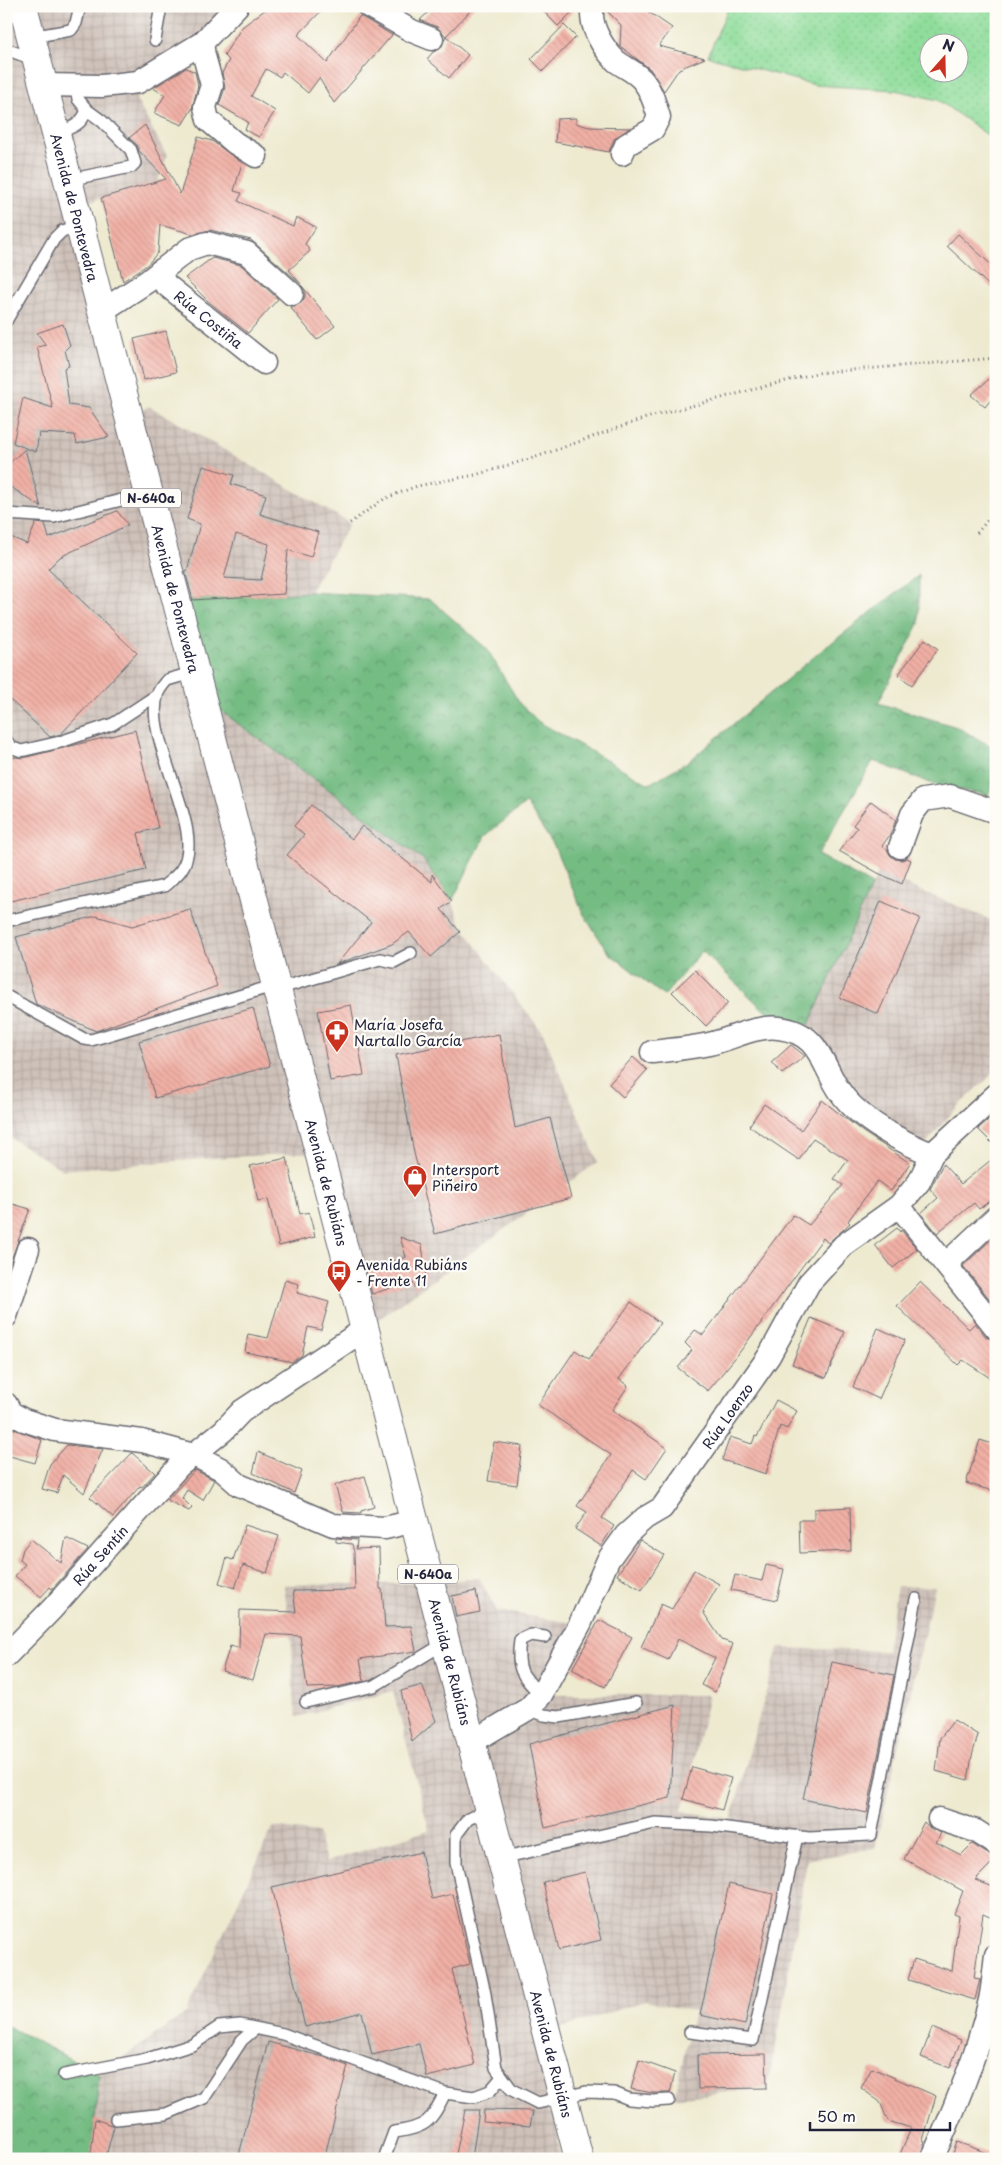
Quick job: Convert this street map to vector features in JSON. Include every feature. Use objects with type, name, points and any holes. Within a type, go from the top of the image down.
[{"type":"main road","name":"Avenida de Pontevedra","points":[[24,6],[277,987]]},
{"type":"main road","name":"Avenida de Rubiáns","points":[[277,987],[579,2159]]},
{"type":"street","points":[[38,61],[75,84],[102,86],[138,82],[202,43],[237,6]]},
{"type":"street","points":[[368,6],[412,31],[432,39]]},
{"type":"street","points":[[593,6],[594,27],[598,38],[616,61],[644,81],[659,117],[653,129],[626,144],[622,154]]},
{"type":"street","points":[[202,43],[212,85],[205,108],[208,120],[235,143],[256,156]]},
{"type":"street","points":[[102,311],[189,249],[207,243],[247,252],[292,294]]},
{"type":"street","name":"Rúa Costiña","points":[[160,271],[165,284],[264,363]]},
{"type":"street","points":[[900,847],[912,814],[923,800],[950,796],[996,812]]},
{"type":"street","points":[[652,1052],[711,1044],[758,1029],[779,1028],[804,1035],[826,1062],[841,1094],[867,1118],[908,1146],[932,1154]]},
{"type":"street","name":"Rúa Loenzo","points":[[535,1702],[580,1624],[608,1560],[632,1529],[645,1518],[662,1508],[769,1356],[809,1283],[844,1245],[899,1206],[919,1182],[932,1154],[996,1095]]},
{"type":"street","points":[[899,1206],[996,1328]]},
{"type":"street","points":[[946,1264],[996,1217]]},
{"type":"street","points":[[6,1316],[28,1250]]},
{"type":"street","name":"Rúa Sentín","points":[[6,1656],[52,1608],[180,1466],[223,1431],[242,1411],[365,1329]]},
{"type":"street","points":[[8,1410],[24,1420],[55,1430],[142,1441],[194,1456],[221,1469],[239,1485],[333,1525],[385,1528],[415,1521]]},
{"type":"street","points":[[472,1742],[535,1702]]},
{"type":"street","points":[[939,1820],[976,1831],[996,1844]]},
{"type":"street","points":[[932,2159],[949,2121],[979,2039],[990,1998],[996,1955]]},
{"type":"lane","points":[[6,49],[38,61],[71,30],[76,23],[80,6]]},
{"type":"lane","points":[[155,40],[161,6]]},
{"type":"lane","points":[[68,180],[131,167],[135,163],[131,150],[102,121],[87,110],[78,99],[75,84]]},
{"type":"lane","points":[[56,133],[77,126],[83,120],[87,110]]},
{"type":"lane","points":[[6,321],[54,239],[62,231],[80,226]]},
{"type":"lane","points":[[6,514],[54,517],[149,493]]},
{"type":"lane","points":[[6,740],[11,747],[21,751],[60,742],[113,724],[157,695],[167,680],[196,672]]},
{"type":"lane","points":[[6,921],[164,886],[182,869],[188,850],[184,818],[155,722],[157,695]]},
{"type":"lane","points":[[6,996],[84,1038],[91,1040],[101,1039],[380,959],[394,962],[412,953]]},
{"type":"lane","points":[[502,1858],[655,1823],[711,1826],[809,1838],[871,1836],[916,1599]]},
{"type":"lane","points":[[545,1637],[531,1635],[520,1640],[518,1655],[522,1676],[544,1715],[559,1717],[636,1703]]},
{"type":"lane","points":[[306,1702],[374,1686],[446,1643]]},
{"type":"lane","points":[[489,1808],[468,1819],[456,1835],[456,1863],[485,1994],[496,2068],[512,2090],[538,2103],[586,2092],[614,2093],[629,2099],[669,2100]]},
{"type":"lane","points":[[690,2032],[754,2040],[797,1836]]},
{"type":"lane","points":[[64,2075],[147,2059],[192,2045],[219,2027],[240,2026],[283,2034],[445,2093],[474,2097],[490,2091],[502,2077]]},
{"type":"lane","points":[[116,2119],[166,2114],[204,2098],[242,2040],[255,2029]]},
{"type":"lane","points":[[384,2159],[394,2132],[414,2130],[433,2117],[445,2093]]},
{"type":"path","points":[[350,523],[384,499],[417,486],[474,475],[536,457],[646,418],[768,386],[816,374],[996,358]]},
{"type":"path","points":[[977,533],[996,510]]},
{"type":"shaded area","points":[[6,6],[237,6],[231,14],[136,99],[167,156],[158,181],[75,206],[131,420],[149,406],[350,523],[310,592],[177,601],[202,697],[423,859],[452,901],[462,927],[543,1033],[598,1162],[365,1329],[319,1152],[63,1170],[6,1135]]},
{"type":"shaded area","points":[[878,873],[996,922],[996,1071],[957,1107],[924,1146],[894,1129],[859,1099],[839,1075],[820,1033],[809,1025]]},
{"type":"shaded area","points":[[479,1578],[497,1611],[580,1624],[541,1695],[709,1695],[682,1811],[731,1819],[778,1648],[887,1651],[897,1586],[935,1587],[875,1848],[807,1860],[778,2035],[767,2088],[674,2098],[694,2011],[645,2001],[547,2033],[561,2159],[91,2159],[99,2074],[186,2013],[273,1827],[318,1833],[326,1862],[429,1830],[393,1691],[297,1717],[293,1695],[292,1649],[284,1585],[431,1583]]},
{"type":"green space","points":[[729,6],[759,6],[776,9],[778,6],[996,6],[996,141],[938,100],[895,90],[815,85],[708,56]]},
{"type":"green space","points":[[919,575],[919,624],[878,703],[957,727],[996,749],[996,776],[988,795],[938,786],[873,761],[818,855],[872,885],[809,1025],[764,1010],[702,951],[664,996],[608,952],[583,913],[554,846],[526,803],[485,836],[452,901],[423,859],[202,697],[177,601],[310,592],[430,599],[487,649],[520,704],[539,722],[649,784],[689,761],[821,651]]},
{"type":"green space","points":[[6,2025],[99,2074],[91,2159],[6,2159]]},
{"type":"building","points":[[270,6],[326,6],[298,35],[327,63],[360,16],[392,35],[334,103],[319,78],[308,93],[283,72],[280,77],[266,69],[251,96],[275,111],[259,137],[245,130],[248,122],[219,105],[225,88],[222,73],[229,60],[224,55],[242,27]]},
{"type":"building","points":[[435,6],[475,6],[446,36],[437,27],[420,20]]},
{"type":"building","points":[[538,6],[578,6],[558,26]]},
{"type":"building","points":[[606,6],[640,6],[672,28],[659,46],[705,58],[679,69],[664,91],[650,69],[620,46],[621,25],[606,10]]},
{"type":"building","points":[[564,25],[576,37],[543,71],[531,59]]},
{"type":"building","points":[[446,36],[468,55],[449,78],[427,59],[433,52],[440,49]]},
{"type":"building","points":[[186,68],[195,72],[198,85],[192,109],[182,125],[154,113],[165,95],[153,88]]},
{"type":"building","points":[[576,118],[576,123],[589,127],[630,128],[614,139],[609,152],[555,142],[557,119]]},
{"type":"building","points":[[145,125],[180,194],[198,137],[212,141],[242,163],[234,191],[242,193],[238,201],[293,226],[296,217],[316,227],[305,244],[310,251],[289,270],[301,284],[251,240],[210,230],[193,234],[160,225],[158,252],[147,265],[123,281],[101,198],[166,179],[129,138]]},
{"type":"building","points":[[958,234],[996,269],[996,292],[947,246]]},
{"type":"building","points":[[212,258],[241,265],[278,299],[248,333],[209,302],[185,278]]},
{"type":"building","points":[[301,285],[335,326],[317,340],[290,307],[301,303],[305,297],[305,290]]},
{"type":"building","points":[[63,324],[70,345],[65,350],[69,366],[64,368],[69,405],[89,408],[109,437],[77,444],[75,435],[39,433],[36,452],[13,443],[23,398],[53,408],[37,347],[46,345],[37,333]]},
{"type":"building","points":[[166,331],[176,372],[144,380],[134,339]]},
{"type":"building","points":[[996,373],[996,393],[985,407],[971,395]]},
{"type":"building","points":[[25,449],[41,507],[6,484],[6,466]]},
{"type":"building","points":[[203,466],[234,475],[231,484],[266,495],[260,514],[318,532],[311,557],[288,550],[284,594],[193,600],[185,571],[187,571],[200,524],[187,519]],"holes":[[[236,534],[269,544],[261,580],[224,578]]]},
{"type":"building","points":[[117,511],[128,525],[60,557],[48,569],[137,653],[61,734],[50,737],[6,696],[6,535],[27,544],[36,523],[45,524],[49,538]]},
{"type":"building","points":[[925,639],[938,649],[912,685],[898,675]]},
{"type":"building","points":[[135,730],[158,828],[138,833],[146,870],[6,902],[6,759],[23,758]]},
{"type":"building","points":[[871,801],[896,820],[890,835],[882,846],[895,859],[902,860],[907,858],[911,860],[902,884],[839,851],[857,828],[853,825]]},
{"type":"building","points":[[311,805],[352,839],[362,826],[432,882],[432,874],[452,901],[441,909],[460,932],[431,957],[409,932],[392,944],[337,964],[371,922],[287,855],[304,835],[294,826]]},
{"type":"building","points":[[881,901],[920,918],[878,1014],[840,998]]},
{"type":"building","points":[[190,909],[217,986],[96,1031],[36,1004],[16,937],[96,916],[132,926]]},
{"type":"building","points":[[695,970],[728,1003],[706,1026],[672,992]]},
{"type":"building","points":[[351,1005],[364,1075],[330,1081],[318,1011]]},
{"type":"building","points":[[253,1008],[270,1066],[155,1098],[139,1041]]},
{"type":"building","points":[[499,1034],[515,1128],[550,1118],[571,1198],[435,1234],[414,1153],[396,1055]]},
{"type":"building","points":[[791,1045],[805,1056],[782,1074],[772,1062]]},
{"type":"building","points":[[633,1057],[647,1070],[623,1097],[609,1084]]},
{"type":"building","points":[[822,1100],[863,1132],[910,1163],[891,1191],[877,1181],[848,1221],[850,1223],[828,1243],[823,1238],[739,1353],[708,1391],[678,1368],[692,1350],[685,1343],[695,1330],[703,1335],[793,1215],[809,1225],[843,1185],[834,1179],[848,1160],[813,1138],[799,1160],[749,1126],[764,1104],[801,1130]]},
{"type":"building","points":[[996,1113],[996,1147],[978,1129]]},
{"type":"building","points":[[996,1156],[996,1196],[979,1209],[974,1203],[937,1233],[921,1213],[938,1198],[930,1189],[943,1164],[961,1184]]},
{"type":"building","points":[[287,1158],[300,1214],[309,1212],[315,1237],[279,1246],[268,1199],[258,1201],[250,1166]]},
{"type":"building","points":[[6,1202],[30,1209],[6,1273]]},
{"type":"building","points":[[897,1228],[900,1232],[901,1230],[917,1249],[893,1268],[875,1245]]},
{"type":"building","points":[[996,1235],[996,1307],[963,1266]]},
{"type":"building","points":[[400,1237],[422,1245],[426,1276],[415,1288],[413,1281],[372,1294],[366,1270],[406,1257]]},
{"type":"building","points":[[285,1280],[299,1284],[297,1293],[329,1302],[321,1330],[308,1327],[302,1355],[292,1362],[245,1352],[248,1334],[268,1338]]},
{"type":"building","points":[[920,1282],[969,1329],[975,1323],[986,1337],[996,1341],[996,1382],[963,1360],[958,1365],[897,1306]]},
{"type":"building","points":[[631,1302],[660,1323],[619,1379],[628,1386],[612,1410],[667,1448],[646,1479],[633,1470],[602,1518],[614,1526],[601,1546],[575,1529],[587,1512],[577,1506],[611,1455],[538,1405],[575,1350],[589,1359]]},
{"type":"building","points":[[811,1318],[845,1332],[826,1378],[792,1364]]},
{"type":"building","points":[[878,1328],[905,1340],[879,1399],[853,1387]]},
{"type":"building","points":[[776,1400],[797,1411],[787,1429],[780,1426],[766,1474],[722,1460],[730,1437],[752,1444]]},
{"type":"building","points":[[9,1427],[42,1440],[35,1463],[6,1455],[6,1435]]},
{"type":"building","points":[[980,1440],[996,1445],[996,1492],[966,1483]]},
{"type":"building","points":[[494,1442],[522,1446],[517,1485],[488,1481]]},
{"type":"building","points":[[67,1445],[103,1449],[84,1493],[63,1475],[57,1493],[42,1489],[50,1464]]},
{"type":"building","points":[[258,1452],[302,1471],[294,1493],[253,1473]]},
{"type":"building","points":[[132,1453],[155,1473],[142,1487],[140,1486],[113,1517],[90,1497]]},
{"type":"building","points":[[195,1470],[214,1480],[203,1500],[187,1490],[182,1498],[192,1508],[189,1511],[167,1500]]},
{"type":"building","points":[[365,1476],[374,1507],[361,1511],[361,1513],[343,1512],[335,1485]]},
{"type":"building","points":[[850,1507],[851,1551],[800,1553],[799,1520],[814,1520],[814,1509]]},
{"type":"building","points":[[245,1525],[279,1536],[267,1573],[243,1565],[235,1588],[219,1583],[227,1558],[233,1560]]},
{"type":"building","points":[[66,1538],[88,1549],[52,1589],[50,1587],[41,1597],[15,1576],[25,1564],[20,1560],[23,1549],[31,1539],[61,1563]]},
{"type":"building","points":[[336,1538],[357,1540],[356,1549],[379,1548],[380,1589],[382,1589],[385,1627],[411,1626],[416,1651],[360,1659],[364,1681],[337,1687],[307,1688],[300,1636],[266,1634],[253,1680],[222,1671],[230,1646],[239,1648],[240,1610],[296,1612],[293,1591],[355,1590],[352,1544],[336,1542]]},
{"type":"building","points":[[640,1540],[664,1555],[642,1590],[617,1575]]},
{"type":"building","points":[[766,1565],[784,1569],[777,1600],[731,1590],[735,1575],[762,1581]]},
{"type":"building","points":[[694,1570],[719,1584],[703,1612],[722,1640],[733,1644],[715,1692],[701,1685],[715,1658],[678,1639],[668,1660],[641,1647],[661,1604],[672,1609]]},
{"type":"building","points":[[476,1591],[480,1612],[456,1617],[452,1596]]},
{"type":"building","points":[[599,1620],[632,1637],[605,1687],[572,1669]]},
{"type":"building","points":[[832,1662],[894,1675],[867,1813],[803,1799]]},
{"type":"building","points":[[422,1685],[436,1721],[412,1742],[401,1691]]},
{"type":"building","points":[[675,1705],[670,1798],[545,1828],[529,1744]]},
{"type":"building","points":[[954,1720],[978,1735],[968,1780],[936,1771],[940,1738]]},
{"type":"building","points":[[692,1767],[731,1778],[722,1810],[683,1799]]},
{"type":"building","points":[[924,1822],[930,1828],[941,1833],[936,1842],[961,1855],[972,1844],[996,1859],[975,1880],[996,1888],[996,1908],[992,1918],[983,1914],[974,1978],[980,1979],[975,2000],[908,1980],[914,1959],[952,1971],[959,1916],[954,1914],[963,1891],[904,1859]]},
{"type":"building","points":[[421,1852],[432,1899],[453,1894],[470,1964],[452,1969],[475,2065],[427,2077],[419,2044],[372,2055],[362,2012],[305,2027],[272,1887]]},
{"type":"building","points":[[585,1872],[601,1940],[559,1950],[543,1882]]},
{"type":"building","points":[[729,1884],[773,1894],[745,2025],[700,2015]]},
{"type":"building","points":[[932,2028],[961,2040],[950,2068],[921,2057]]},
{"type":"building","points":[[268,2042],[324,2057],[348,2066],[324,2159],[238,2159]]},
{"type":"building","points":[[766,2054],[767,2088],[698,2089],[697,2055]]},
{"type":"building","points":[[639,2060],[675,2073],[670,2093],[653,2093],[631,2089]]},
{"type":"building","points":[[872,2068],[936,2096],[919,2159],[898,2159],[911,2128],[888,2121],[880,2102],[861,2088]]},
{"type":"building","points":[[465,2110],[479,2110],[472,2159],[455,2159]]},
{"type":"building","points":[[484,2110],[533,2111],[530,2126],[483,2122]]},
{"type":"building","points":[[95,2119],[114,2126],[106,2156],[91,2153]]},
{"type":"building","points":[[957,2142],[996,2156],[996,2159],[951,2159]]},
{"type":"place","name":"María Josefa Nartallo García","points":[[337,1053]]},
{"type":"place","name":"Intersport Piñeiro","points":[[415,1198]]},
{"type":"place","name":"Avenida Rubiáns - Frente 11","points":[[339,1293]]}]
